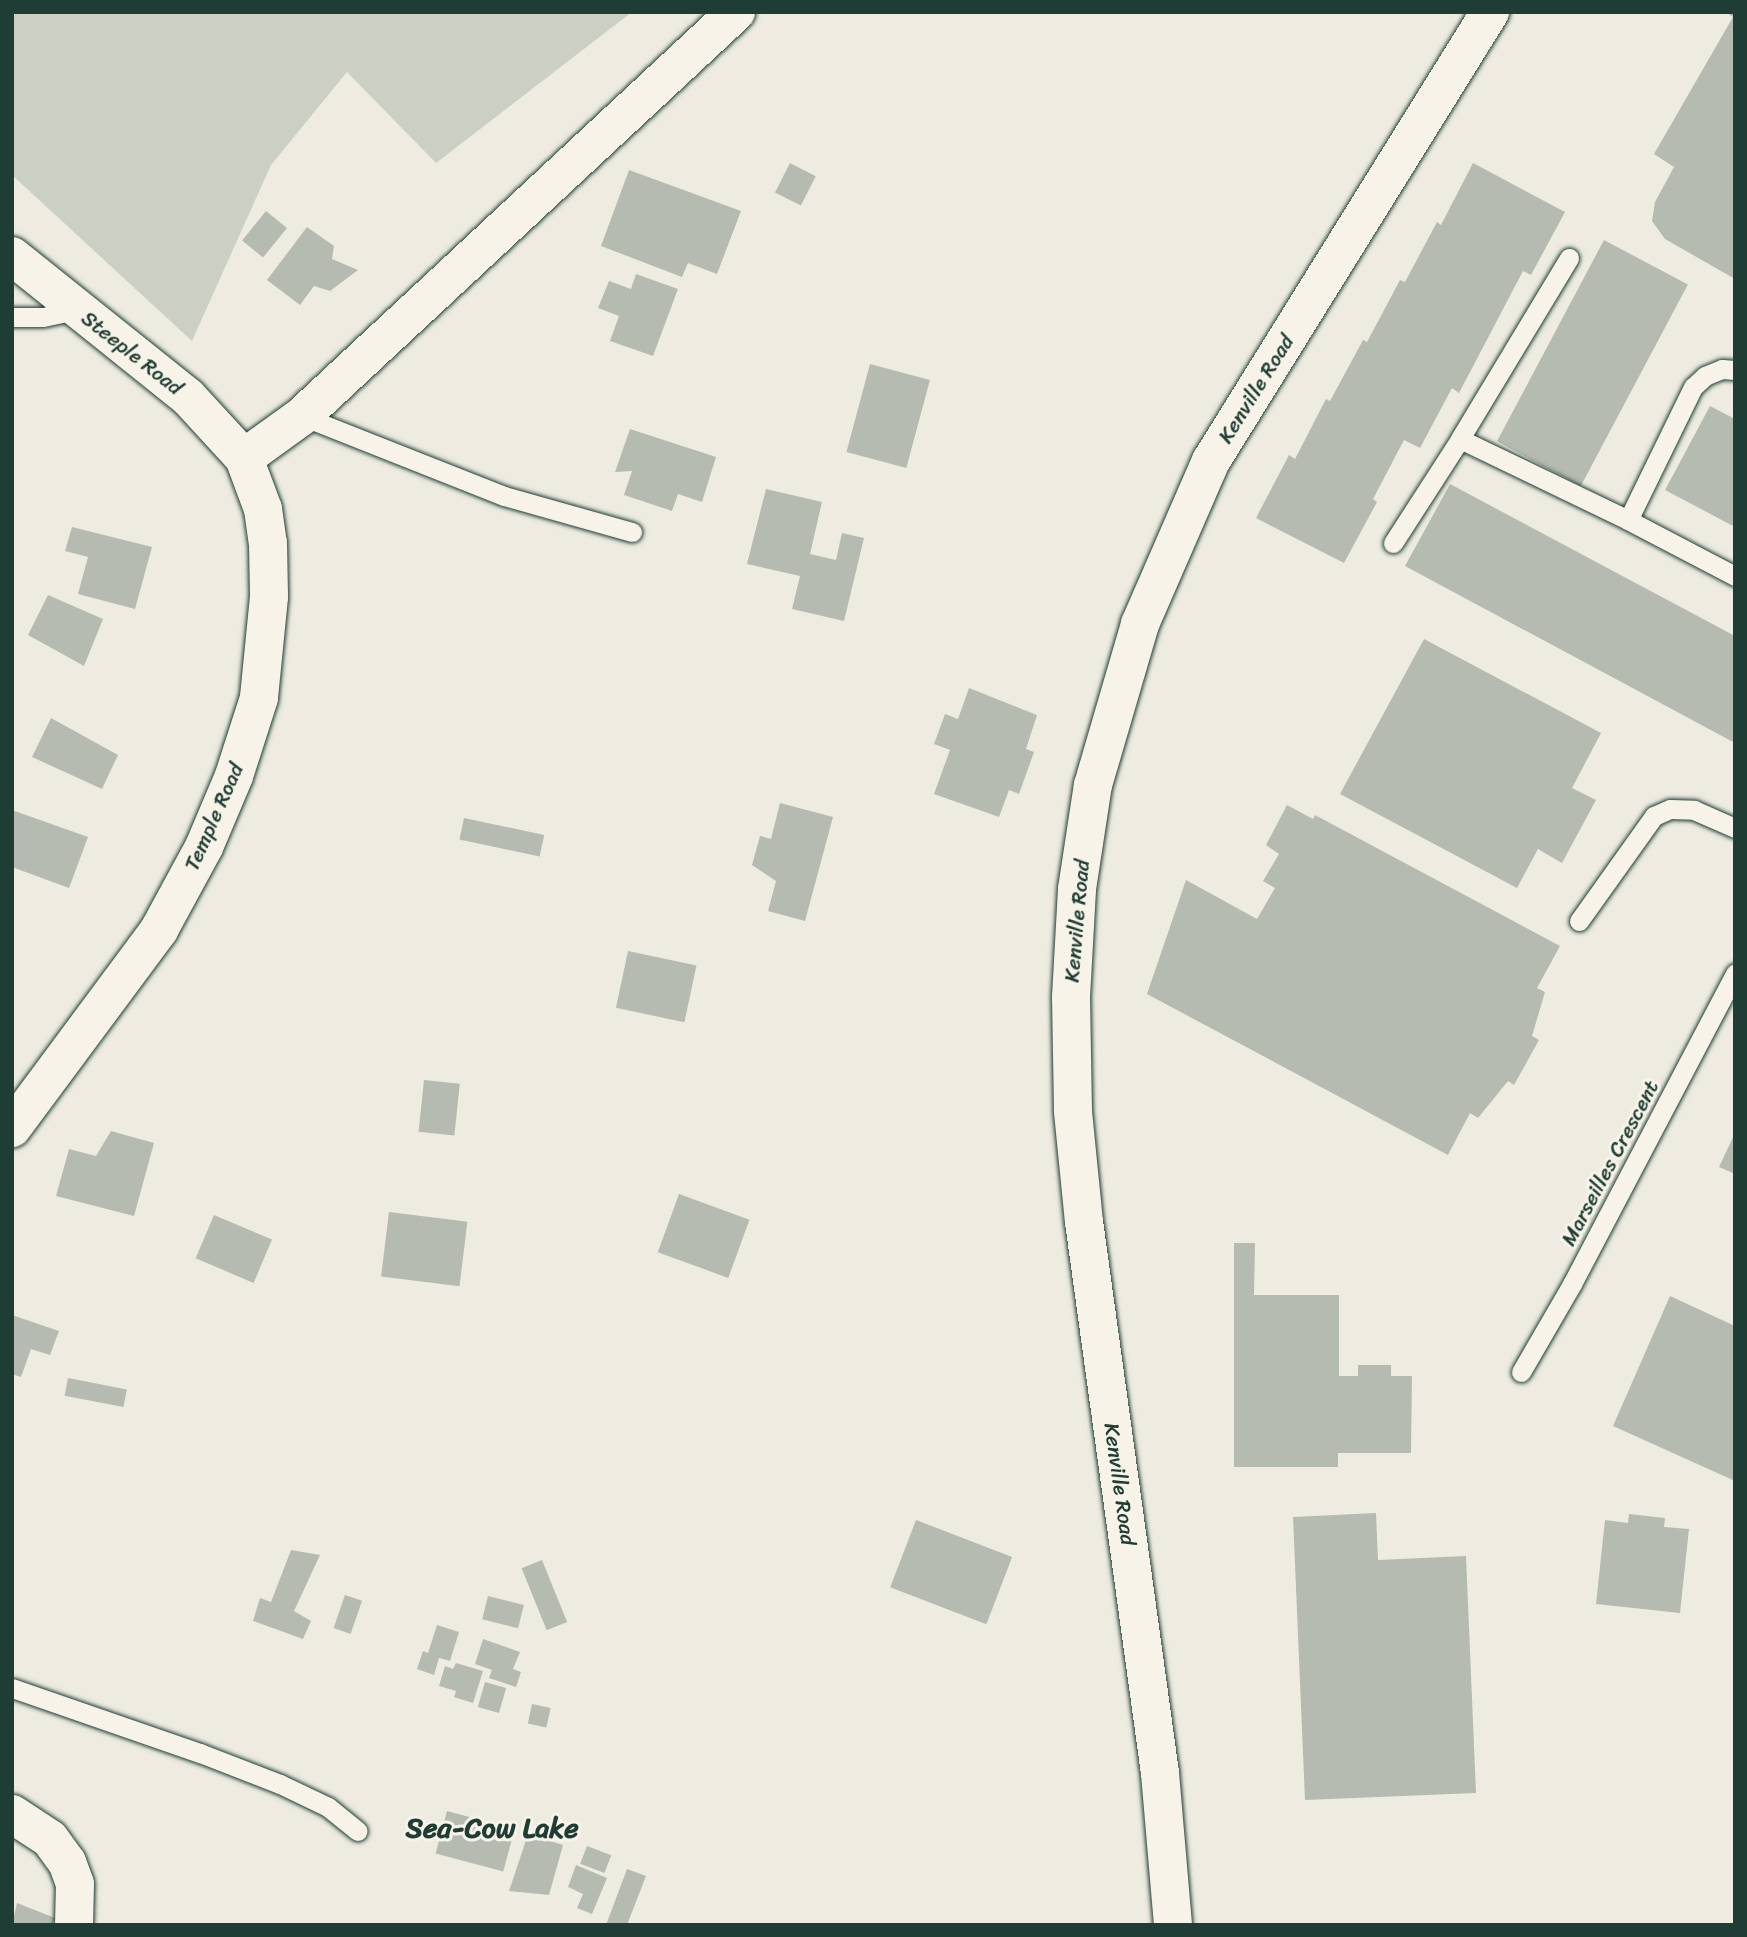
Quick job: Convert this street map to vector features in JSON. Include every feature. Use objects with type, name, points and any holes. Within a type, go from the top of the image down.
[{"type":"street","points":[[244,458],[302,416],[736,12]]},
{"type":"street","name":"Kenville Road","points":[[1173,1925],[1160,1773],[1086,1235],[1073,1111],[1071,996],[1076,903],[1093,785],[1140,624],[1211,461],[1490,12]]},
{"type":"street","name":"Steeple Road","points":[[12,256],[76,310],[188,397],[244,458]]},
{"type":"street","name":"Temple Road","points":[[12,1128],[159,930],[204,847],[234,776],[259,698],[269,597],[268,543],[263,509],[244,458]]},
{"type":"street","points":[[12,1814],[50,1839],[67,1862],[75,1884],[74,1925]]},
{"type":"lane","points":[[1393,543],[1460,439],[1569,258]]},
{"type":"lane","points":[[12,317],[43,317],[76,310]]},
{"type":"lane","points":[[1628,520],[1693,387],[1705,376],[1722,369],[1735,370]]},
{"type":"lane","points":[[302,416],[504,496],[632,532]]},
{"type":"lane","points":[[1460,439],[1628,520],[1735,576]]},
{"type":"lane","points":[[1579,921],[1654,816],[1670,809],[1694,810],[1735,828]]},
{"type":"lane","name":"Marseilles Crescent","points":[[1521,1372],[1572,1284],[1735,973]]},
{"type":"lane","points":[[12,1688],[201,1753],[280,1784],[328,1807],[358,1830]]},
{"type":"shaded area","points":[[12,12],[632,12],[436,163],[347,72],[271,165],[192,341],[12,175]]},
{"type":"building","points":[[1725,12],[1735,12],[1735,279],[1665,239],[1652,221],[1655,202],[1674,167],[1654,154],[1733,17]]},
{"type":"building","points":[[790,163],[816,176],[801,206],[775,192]]},
{"type":"building","points":[[1473,163],[1565,212],[1531,275],[1523,271],[1459,393],[1452,388],[1420,448],[1404,440],[1373,499],[1377,502],[1344,563],[1256,518],[1289,455],[1295,459],[1326,399],[1330,401],[1363,340],[1367,342],[1400,280],[1405,282],[1437,222],[1441,225]]},
{"type":"building","points":[[629,170],[741,211],[717,274],[688,263],[682,277],[601,246]]},
{"type":"building","points":[[266,211],[287,228],[263,258],[242,241]]},
{"type":"building","points":[[307,227],[334,246],[332,259],[358,270],[330,291],[314,286],[300,305],[267,280]]},
{"type":"building","points":[[1604,240],[1688,285],[1581,486],[1497,441]]},
{"type":"building","points":[[636,274],[678,289],[653,356],[610,341],[619,316],[598,308],[609,281],[631,289]]},
{"type":"building","points":[[870,364],[930,380],[906,468],[846,452]]},
{"type":"building","points":[[1710,406],[1735,419],[1735,527],[1665,490]]},
{"type":"building","points":[[630,429],[716,457],[702,502],[678,494],[672,511],[624,495],[632,471],[615,472]]},
{"type":"building","points":[[1450,484],[1735,636],[1735,743],[1405,566]]},
{"type":"building","points":[[766,489],[822,502],[810,554],[836,560],[842,533],[864,538],[844,621],[792,609],[800,576],[747,564]]},
{"type":"building","points":[[72,527],[152,547],[135,609],[78,594],[88,557],[65,551]]},
{"type":"building","points":[[48,595],[103,619],[84,666],[28,635]]},
{"type":"building","points":[[1424,639],[1601,733],[1572,788],[1596,800],[1562,863],[1538,849],[1517,888],[1340,794]]},
{"type":"building","points":[[969,688],[1037,715],[1026,749],[1034,752],[1019,794],[1009,790],[999,817],[934,794],[950,750],[934,744],[945,714],[958,719]]},
{"type":"building","points":[[51,718],[118,755],[102,789],[32,757]]},
{"type":"building","points":[[780,803],[833,817],[805,921],[768,911],[776,881],[752,865],[760,836],[771,839]]},
{"type":"building","points":[[1287,805],[1313,819],[1315,815],[1560,946],[1537,988],[1545,992],[1532,1036],[1539,1040],[1514,1085],[1508,1081],[1478,1118],[1470,1113],[1448,1155],[1147,994],[1186,880],[1257,919],[1275,888],[1263,881],[1279,854],[1266,845]]},
{"type":"building","points":[[12,810],[88,837],[69,888],[12,867]]},
{"type":"building","points":[[464,818],[544,835],[540,857],[459,840]]},
{"type":"building","points":[[628,951],[696,966],[684,1022],[616,1008]]},
{"type":"building","points":[[424,1080],[460,1084],[454,1135],[419,1132]]},
{"type":"building","points":[[111,1131],[154,1143],[134,1216],[56,1196],[69,1149],[96,1156]]},
{"type":"building","points":[[1735,1133],[1735,1174],[1719,1167]]},
{"type":"building","points":[[679,1194],[749,1220],[728,1278],[658,1252]]},
{"type":"building","points":[[389,1212],[467,1222],[459,1286],[381,1277]]},
{"type":"building","points":[[214,1215],[272,1240],[254,1283],[196,1258]]},
{"type":"building","points":[[1234,1243],[1255,1243],[1254,1295],[1339,1295],[1339,1376],[1358,1376],[1358,1365],[1391,1365],[1391,1376],[1412,1376],[1411,1453],[1338,1453],[1338,1467],[1234,1467]]},
{"type":"building","points":[[1670,1296],[1735,1326],[1735,1481],[1613,1426]]},
{"type":"building","points":[[12,1315],[59,1331],[50,1355],[31,1349],[21,1377],[12,1374]]},
{"type":"building","points":[[68,1378],[127,1389],[123,1407],[65,1396]]},
{"type":"building","points":[[1376,1513],[1378,1560],[1466,1556],[1476,1793],[1305,1800],[1293,1517]]},
{"type":"building","points":[[1629,1514],[1665,1518],[1664,1527],[1689,1529],[1680,1613],[1596,1604],[1605,1520],[1628,1523]]},
{"type":"building","points":[[916,1520],[1012,1557],[986,1624],[890,1587]]},
{"type":"building","points":[[291,1550],[320,1555],[294,1611],[311,1621],[303,1639],[253,1621],[260,1598],[271,1602]]},
{"type":"building","points":[[542,1560],[567,1622],[547,1630],[522,1568]]},
{"type":"building","points":[[345,1595],[362,1601],[351,1634],[334,1628]]},
{"type":"building","points":[[488,1596],[524,1605],[518,1628],[482,1619]]},
{"type":"building","points":[[437,1625],[459,1632],[450,1661],[439,1658],[434,1675],[417,1669],[423,1651],[428,1653]]},
{"type":"building","points":[[483,1639],[520,1652],[513,1669],[521,1672],[516,1687],[489,1678],[492,1670],[475,1664]]},
{"type":"building","points":[[456,1663],[483,1671],[473,1703],[454,1697],[456,1691],[439,1686],[445,1666],[453,1669]]},
{"type":"building","points":[[485,1682],[506,1688],[499,1713],[478,1707]]},
{"type":"building","points":[[532,1704],[551,1708],[546,1728],[528,1724]]},
{"type":"building","points":[[447,1811],[515,1829],[503,1872],[436,1854]]},
{"type":"building","points":[[528,1834],[563,1845],[549,1895],[509,1891]]},
{"type":"building","points":[[587,1846],[611,1855],[604,1873],[580,1864]]},
{"type":"building","points":[[576,1865],[607,1878],[592,1914],[577,1908],[583,1894],[568,1887]]},
{"type":"building","points":[[627,1869],[646,1876],[627,1925],[606,1925]]},
{"type":"building","points":[[17,1903],[55,1918],[52,1925],[12,1925]]},
{"type":"district","name":"Sea-Cow Lake","points":[[492,1828]]}]
